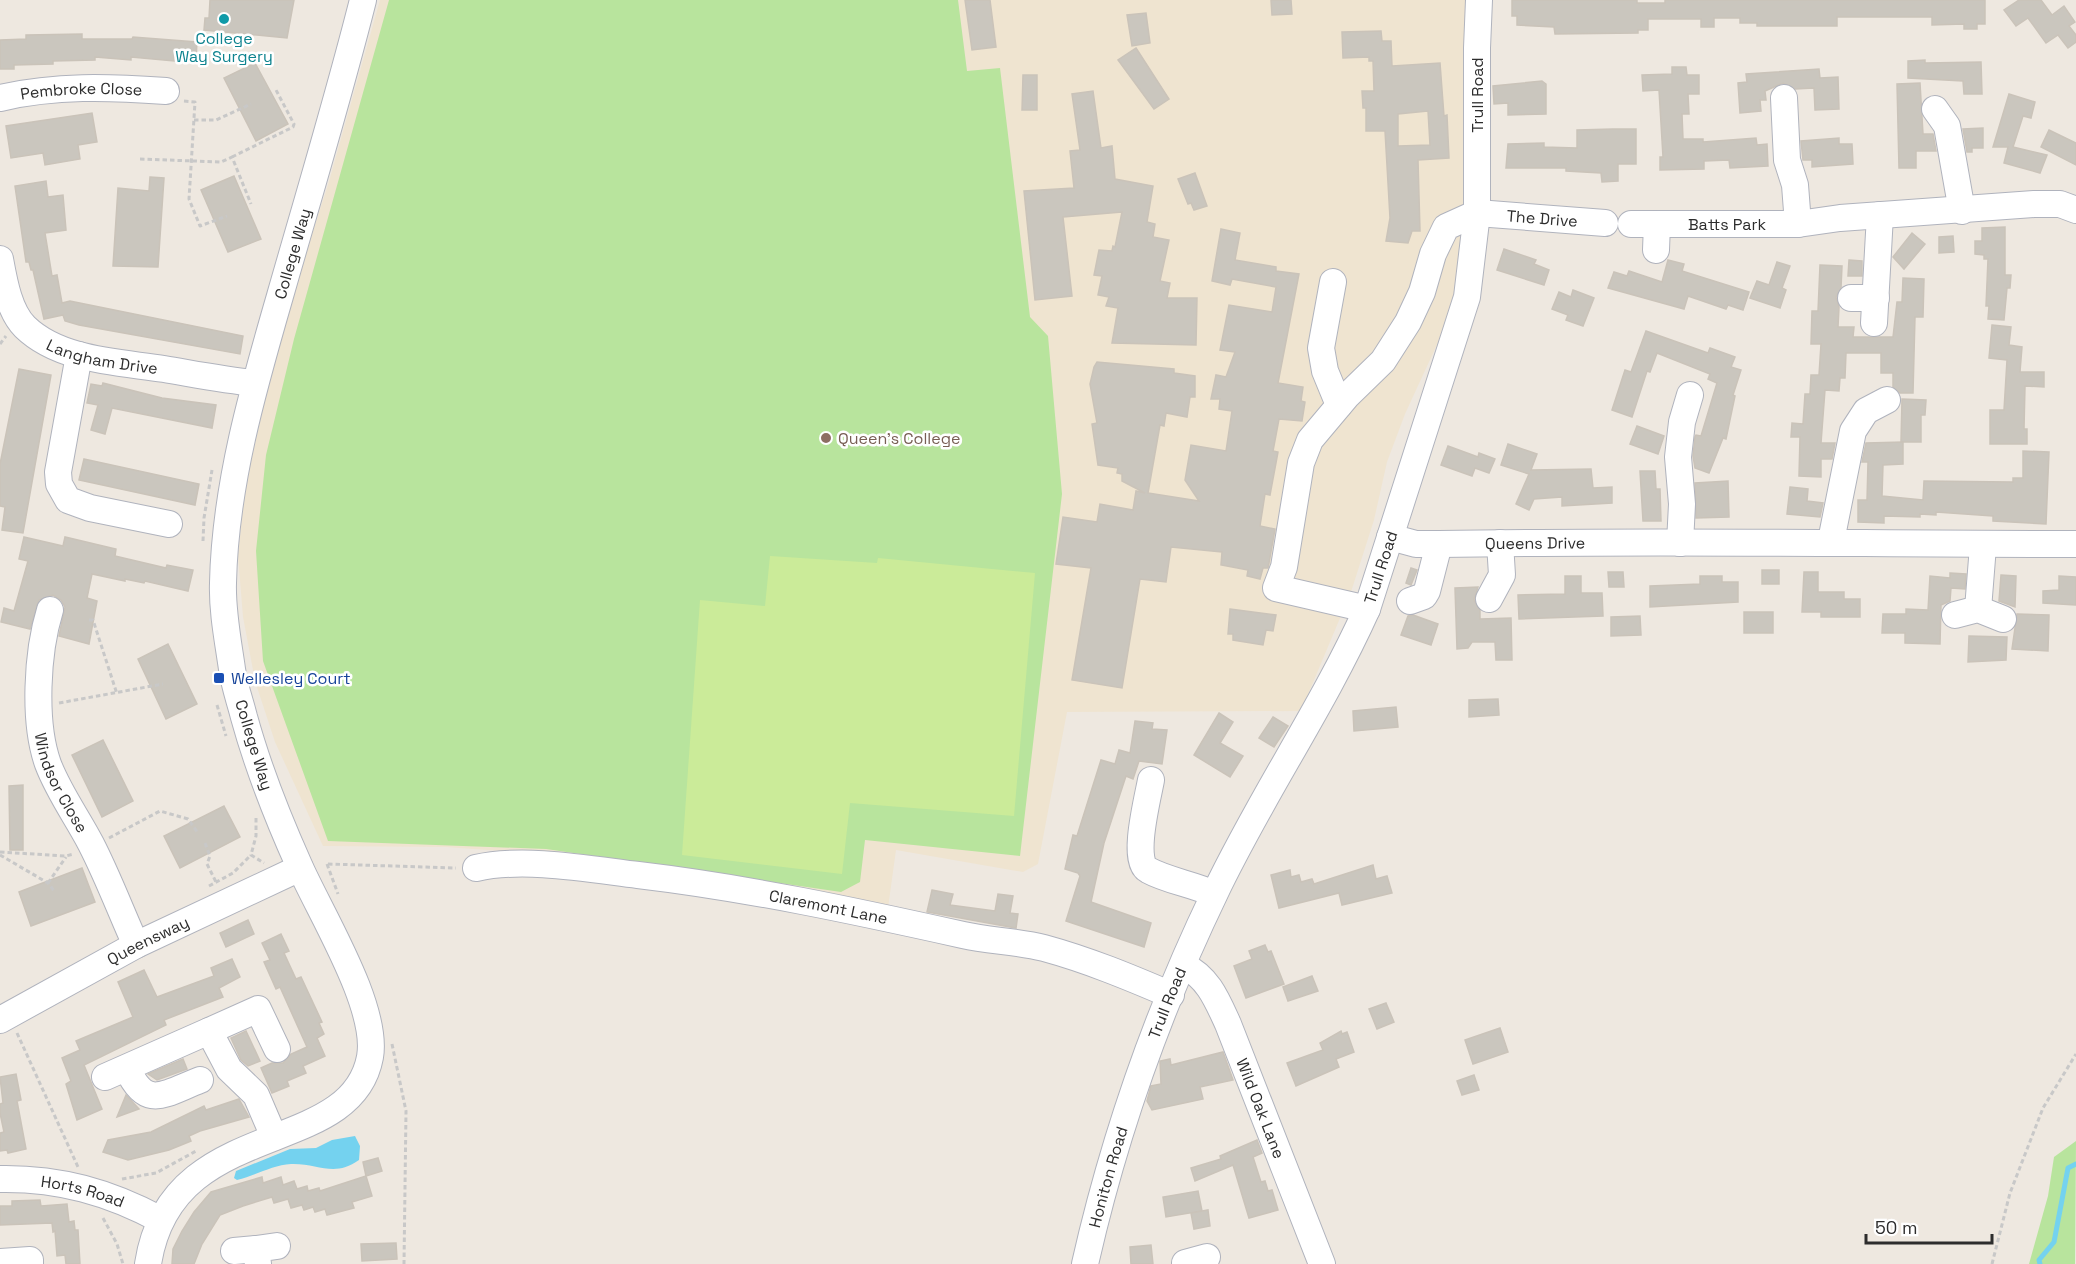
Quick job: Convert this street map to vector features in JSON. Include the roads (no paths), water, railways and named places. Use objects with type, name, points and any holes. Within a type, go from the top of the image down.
[{"type":"street","name":"College Way","points":[[148,1264],[151,1243],[173,1198],[210,1166],[234,1152],[306,1125],[338,1107],[353,1094],[364,1078],[370,1056],[369,1026],[359,995],[300,868],[256,759],[232,674],[222,588],[226,524],[255,383],[363,0]]},
{"type":"street","name":"Trull Road","points":[[1133,1092],[1214,894],[1257,810],[1349,648],[1366,609],[1467,297],[1478,213],[1479,0]]},
{"type":"street","name":"Pembroke Close","points":[[0,98],[46,88],[165,91]]},
{"type":"street","points":[[1784,98],[1787,160],[1795,185],[1798,224]]},
{"type":"street","points":[[1935,109],[1947,126],[1962,211]]},
{"type":"street","name":"Batts Park","points":[[1631,224],[1798,224],[1880,215],[2043,204],[2060,204],[2076,210]]},
{"type":"street","name":"The Drive","points":[[1478,213],[1605,223]]},
{"type":"street","points":[[1366,609],[1276,588],[1284,567],[1301,463],[1310,440],[1339,405],[1383,361],[1408,322],[1422,292],[1433,254],[1446,227],[1478,213]]},
{"type":"street","points":[[1867,306],[1880,215]]},
{"type":"street","points":[[1656,250],[1657,224]]},
{"type":"street","name":"Langham Drive","points":[[0,259],[9,298],[24,326],[43,341],[79,355],[255,383]]},
{"type":"street","points":[[1333,282],[1321,348],[1325,371],[1339,405]]},
{"type":"street","points":[[79,355],[61,454],[59,484],[68,500],[140,530],[169,524]]},
{"type":"street","points":[[1831,542],[1853,431],[1869,402]]},
{"type":"street","points":[[1680,406],[1678,457],[1682,504],[1680,543]]},
{"type":"street","points":[[2076,532],[2076,544]]},
{"type":"street","name":"Queens Drive","points":[[1390,537],[1416,544],[1831,542],[1983,546],[2076,544]]},
{"type":"street","points":[[1489,598],[1502,575],[1500,543]]},
{"type":"street","points":[[1410,601],[1424,596],[1427,591],[1439,544]]},
{"type":"street","points":[[1983,546],[1967,612],[2004,619]]},
{"type":"street","name":"Windsor Close","points":[[50,610],[42,634],[40,706],[42,738],[48,762],[65,802],[93,846],[135,945]]},
{"type":"street","points":[[1151,780],[1140,847],[1132,867],[1214,894]]},
{"type":"street","name":"Claremont Lane","points":[[476,868],[495,864],[592,869],[689,881],[813,902],[966,936],[1042,948],[1106,968],[1171,995]]},
{"type":"street","name":"Queensway","points":[[4,1018],[135,945],[300,868]]},
{"type":"street","name":"Wild Oak Lane","points":[[1184,966],[1201,976],[1214,993],[1322,1264]]},
{"type":"street","points":[[200,1080],[164,1094],[149,1095],[116,1072],[209,1031],[254,1001],[277,1049]]},
{"type":"street","points":[[209,1031],[229,1069],[256,1095],[274,1137]]},
{"type":"street","name":"Honiton Road","points":[[1085,1264],[1113,1151],[1133,1092]]},
{"type":"street","name":"Horts Road","points":[[0,1179],[34,1179],[88,1188],[105,1193],[161,1221]]},
{"type":"street","points":[[0,1262],[29,1256]]},
{"type":"water","points":[[355,1136],[360,1146],[359,1160],[342,1168],[291,1164],[277,1166],[237,1180],[234,1178],[236,1171],[290,1149],[316,1148],[332,1140]]},
{"type":"waterway","points":[[2040,1264],[2039,1260],[2054,1242],[2068,1168],[2076,1164]]},
{"type":"place","name":"College Way Surgery","points":[[224,19]]},
{"type":"place","name":"Queen's College","points":[[826,438]]},
{"type":"place","name":"Wellesley Court","points":[[219,678]]}]
